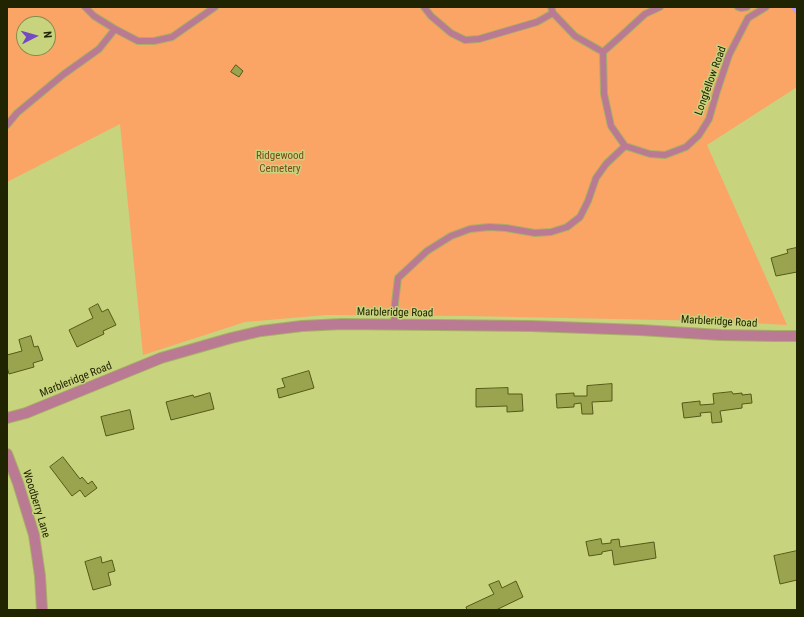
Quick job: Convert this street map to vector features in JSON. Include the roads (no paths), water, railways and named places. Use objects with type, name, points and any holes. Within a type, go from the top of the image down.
[{"type":"street","name":"Marbleridge Road","points":[[7,418],[26,413],[161,358],[261,331],[302,326],[342,324],[552,327],[720,335],[797,336]]},
{"type":"street","name":"Woodberry Lane","points":[[7,454],[18,483],[34,535],[40,576],[42,610]]},
{"type":"lane","points":[[85,7],[94,16],[138,41],[154,41],[172,37],[215,7]]},
{"type":"lane","points":[[424,7],[451,33],[465,40],[480,39],[537,22],[552,10],[575,36],[603,52]]},
{"type":"lane","points":[[603,52],[644,14],[660,7]]},
{"type":"lane","points":[[738,7],[747,7]]},
{"type":"lane","name":"Longfellow Road","points":[[625,146],[650,154],[665,155],[686,147],[699,135],[709,119],[729,55],[748,18],[766,7]]},
{"type":"lane","points":[[7,126],[17,113],[64,74],[99,49],[115,29]]},
{"type":"lane","points":[[394,325],[398,278],[427,251],[451,236],[470,229],[489,227],[535,232],[551,232],[567,227],[580,217],[588,201],[596,178],[606,164],[625,146],[612,126],[605,101],[603,52]]},
{"type":"waterway","points":[[793,7],[797,12]]},
{"type":"park label","name":"Ridgewood Cemetery","points":[[280,162]]}]
